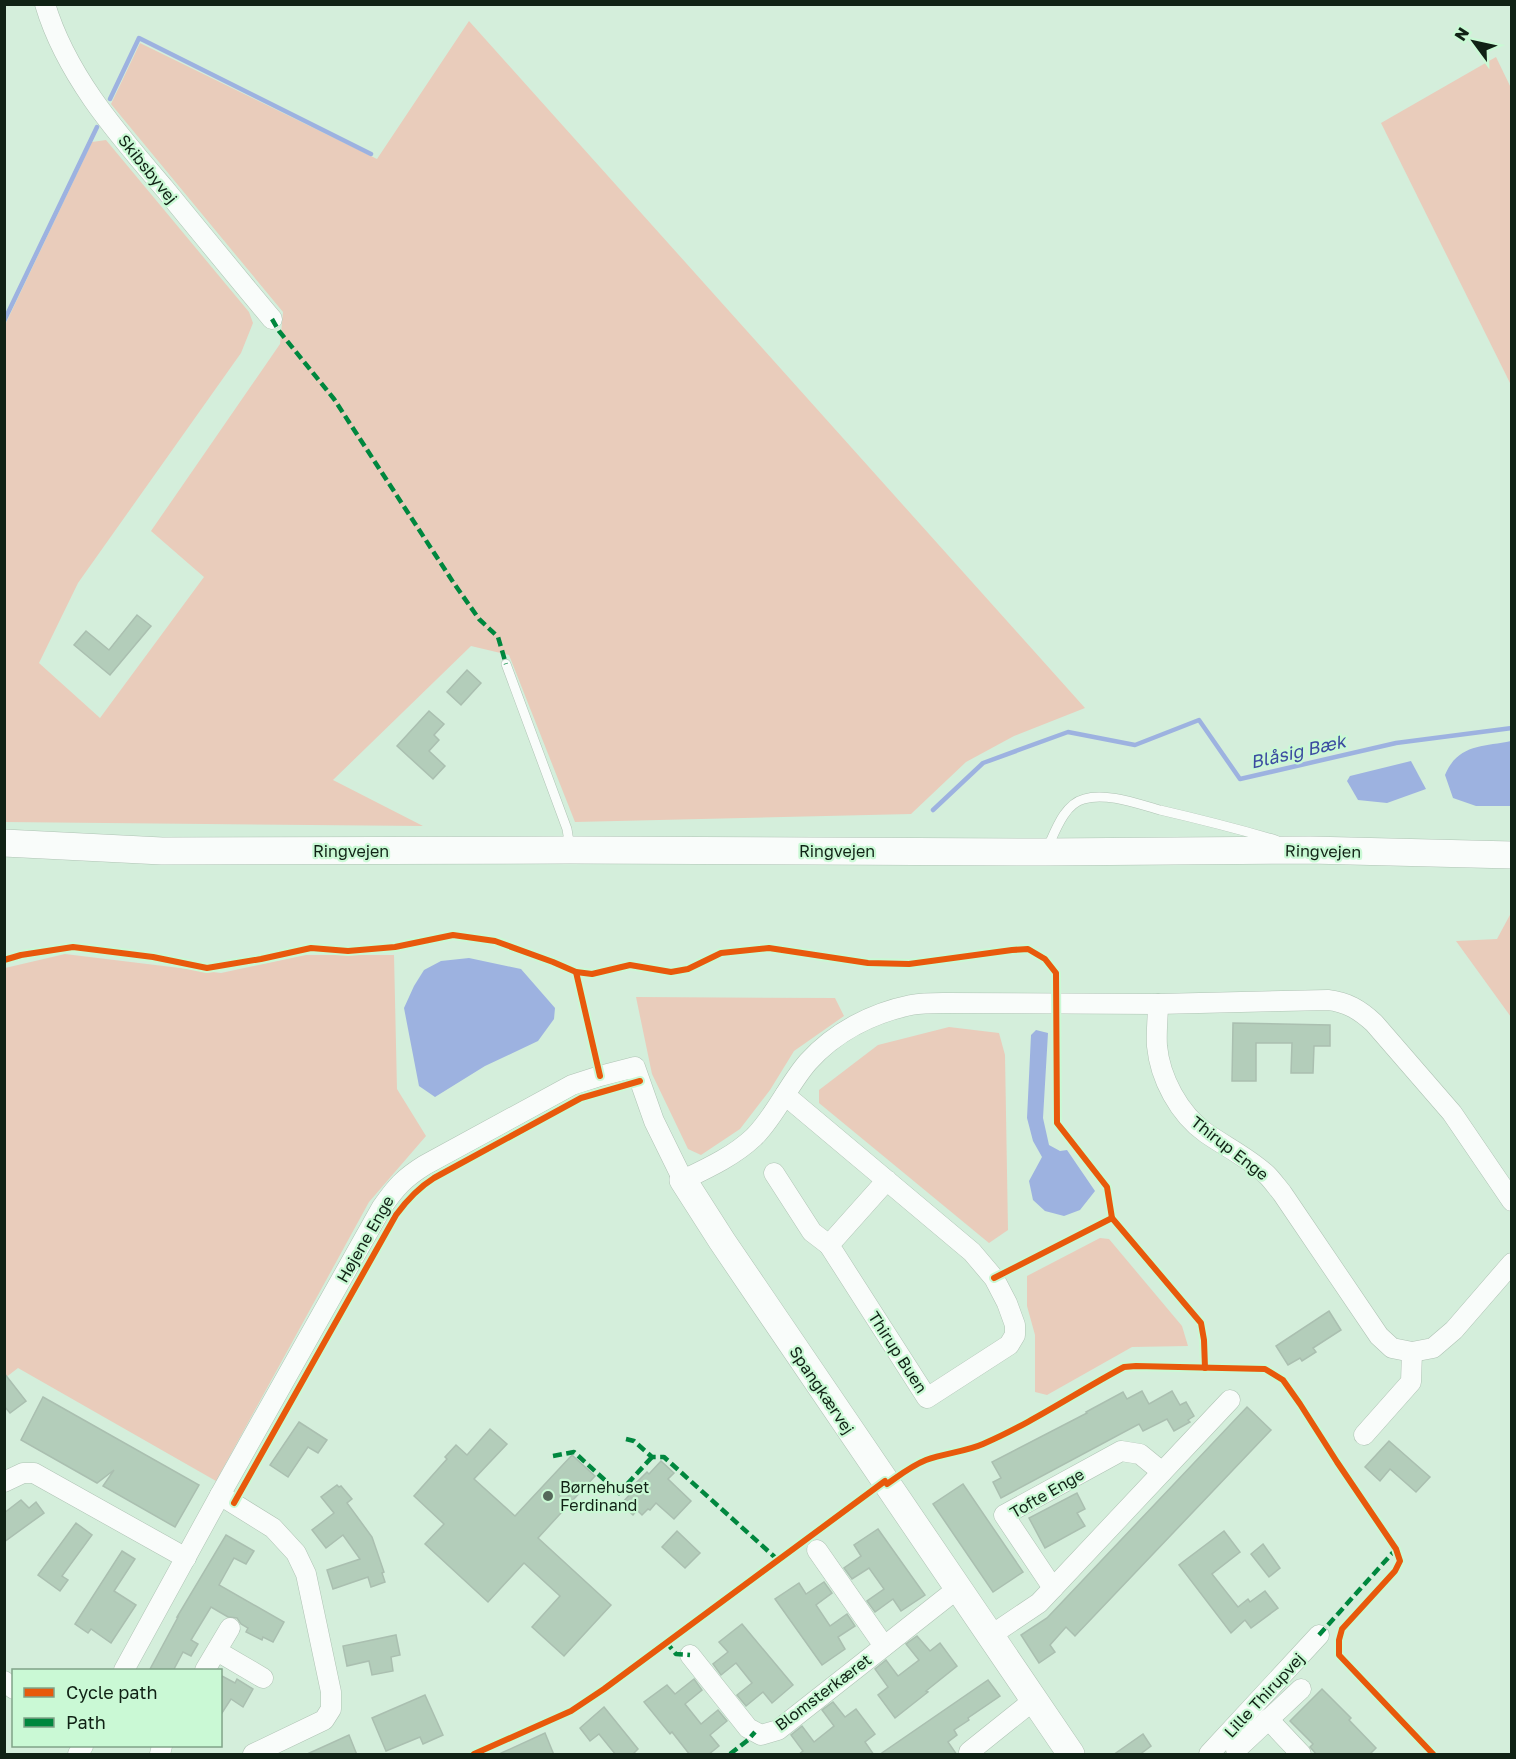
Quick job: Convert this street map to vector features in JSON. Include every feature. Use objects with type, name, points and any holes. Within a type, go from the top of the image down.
[{"type":"main road","name":"Ringvejen","points":[[4,843],[162,851],[1310,850],[1512,855]]},
{"type":"main road","name":"Ringvejen","points":[[4,861],[162,851]]},
{"type":"main road","name":"Spangkærvej","points":[[683,1180],[1071,1755]]},
{"type":"street","name":"Skibsbyvej","points":[[45,4],[62,49],[85,89],[138,158],[272,319]]},
{"type":"street","points":[[683,1180],[725,1159],[754,1136],[808,1062],[834,1038],[859,1023],[886,1012],[914,1005],[943,1003],[1158,1004],[1328,1000],[1340,1001],[1352,1006],[1374,1023],[1452,1113],[1512,1201]]},
{"type":"street","name":"Thirup Enge","points":[[1158,1004],[1159,1063],[1177,1101],[1203,1131],[1268,1176],[1282,1193],[1379,1336],[1392,1348],[1412,1352]]},
{"type":"street","name":"Spangkærvej","points":[[635,1067],[654,1121],[683,1180]]},
{"type":"street","name":"Højene Enge","points":[[125,1669],[220,1495],[382,1207],[395,1188],[408,1175],[425,1165],[572,1085],[635,1067]]},
{"type":"street","points":[[785,1095],[887,1180],[828,1245]]},
{"type":"street","name":"Thirup Buen","points":[[774,1173],[812,1232],[828,1245],[927,1398],[1009,1345],[1015,1335],[1015,1325],[1008,1303],[994,1278],[972,1252],[887,1180]]},
{"type":"street","points":[[1364,1435],[1411,1382],[1412,1352],[1433,1348],[1454,1329],[1512,1263]]},
{"type":"street","points":[[990,1636],[1039,1603],[1230,1400]]},
{"type":"street","name":"Tofte Enge","points":[[1053,1588],[1004,1515],[1121,1451],[1140,1454],[1162,1472]]},
{"type":"street","points":[[4,1482],[23,1473],[34,1473],[186,1558]]},
{"type":"street","points":[[220,1495],[273,1528],[296,1553],[306,1574],[331,1692],[331,1709],[324,1720],[253,1755]]},
{"type":"street","name":"Blomsterkæret","points":[[817,1550],[884,1646]]},
{"type":"street","name":"Blomsterkæret","points":[[690,1655],[748,1728],[760,1735],[777,1730],[957,1589]]},
{"type":"street","points":[[206,1669],[230,1628]]},
{"type":"street","name":"Lille Thirupvej","points":[[1209,1755],[1319,1635]]},
{"type":"street","points":[[217,1651],[264,1678]]},
{"type":"street","points":[[1236,1750],[1301,1689]]},
{"type":"street","points":[[969,1752],[1034,1700]]},
{"type":"street","points":[[1268,1719],[1301,1755]]},
{"type":"lane","points":[[506,664],[567,829],[570,850]]},
{"type":"lane","points":[[1045,852],[1068,809],[1082,799],[1104,796],[1227,826],[1310,850]]},
{"type":"shaded area","points":[[469,21],[1085,708],[1014,736],[966,762],[911,814],[575,822],[509,655],[471,646],[333,780],[423,826],[5,822],[5,325],[92,142],[106,140],[249,312],[253,323],[241,353],[78,583],[39,663],[100,718],[204,577],[151,531],[280,344],[283,312],[111,104],[140,43],[377,159]]},
{"type":"shaded area","points":[[1496,57],[1512,90],[1511,385],[1381,123]]},
{"type":"shaded area","points":[[1511,913],[1511,1017],[1456,941],[1497,939]]},
{"type":"shaded area","points":[[65,954],[221,973],[306,955],[394,955],[397,1089],[426,1136],[369,1202],[216,1481],[18,1368],[5,1378],[5,968]]},
{"type":"shaded area","points":[[636,997],[835,998],[844,1016],[794,1051],[770,1090],[740,1129],[701,1155],[688,1149],[652,1074]]},
{"type":"shaded area","points":[[949,1027],[999,1033],[1005,1055],[1008,1230],[989,1243],[819,1103],[819,1090],[878,1045]]},
{"type":"shaded area","points":[[1100,1238],[1109,1239],[1182,1326],[1188,1346],[1132,1347],[1047,1395],[1035,1392],[1035,1335],[1027,1306],[1027,1276]]},
{"type":"water","points":[[1511,741],[1511,806],[1476,806],[1453,798],[1445,775],[1457,757],[1481,746]]},
{"type":"water","points":[[1411,761],[1426,789],[1387,803],[1358,800],[1347,781],[1350,776]]},
{"type":"water","points":[[469,958],[521,969],[555,1008],[554,1019],[538,1041],[485,1066],[435,1097],[419,1086],[404,1008],[424,970],[441,961]]},
{"type":"water","points":[[1036,1030],[1048,1033],[1043,1118],[1049,1145],[1060,1151],[1067,1150],[1095,1191],[1080,1210],[1064,1216],[1045,1211],[1033,1200],[1029,1181],[1042,1157],[1033,1141],[1027,1118],[1031,1035]]},
{"type":"building","points":[[137,615],[151,626],[110,675],[74,645],[86,631],[109,650]]},
{"type":"building","points":[[467,670],[481,683],[461,705],[447,692]]},
{"type":"building","points":[[429,711],[444,724],[434,735],[439,740],[429,751],[445,766],[433,779],[397,746]]},
{"type":"building","points":[[1233,1023],[1330,1025],[1330,1046],[1314,1046],[1313,1073],[1291,1073],[1292,1043],[1256,1043],[1256,1081],[1232,1081]]},
{"type":"building","points":[[1329,1311],[1341,1330],[1313,1348],[1316,1352],[1302,1361],[1300,1358],[1288,1365],[1276,1346]]},
{"type":"building","points":[[4,1373],[26,1401],[10,1413],[4,1406]]},
{"type":"building","points":[[1142,1391],[1149,1404],[1172,1391],[1180,1405],[1186,1402],[1194,1416],[1188,1420],[1190,1422],[1174,1431],[1167,1419],[1143,1431],[1139,1424],[1001,1498],[993,1482],[1001,1478],[992,1462],[1123,1392],[1127,1399]]},
{"type":"building","points":[[43,1397],[199,1485],[175,1527],[103,1486],[114,1470],[97,1483],[21,1440]]},
{"type":"building","points":[[1247,1407],[1271,1430],[1075,1636],[1066,1627],[1050,1645],[1055,1652],[1039,1663],[1021,1635],[1047,1618]]},
{"type":"building","points":[[299,1422],[327,1440],[318,1453],[308,1447],[288,1477],[270,1465]]},
{"type":"building","points":[[490,1429],[507,1444],[474,1479],[515,1516],[572,1455],[595,1476],[538,1538],[611,1605],[564,1656],[532,1627],[560,1596],[524,1563],[488,1602],[425,1544],[444,1524],[414,1496],[447,1459],[445,1457],[456,1445],[467,1455]]},
{"type":"building","points":[[1389,1441],[1430,1477],[1416,1492],[1390,1469],[1380,1481],[1365,1467]]},
{"type":"building","points":[[661,1461],[674,1473],[668,1479],[691,1501],[674,1519],[656,1503],[642,1515],[637,1510],[633,1515],[621,1504],[637,1487],[634,1485]]},
{"type":"building","points":[[963,1484],[1023,1572],[993,1592],[933,1504]]},
{"type":"building","points":[[337,1485],[341,1486],[352,1499],[347,1503],[372,1537],[384,1572],[382,1573],[385,1582],[371,1587],[368,1577],[333,1589],[327,1570],[360,1559],[343,1535],[326,1548],[312,1530],[334,1513],[321,1497]]},
{"type":"building","points":[[1077,1493],[1085,1509],[1077,1513],[1085,1526],[1045,1548],[1029,1518]]},
{"type":"building","points":[[21,1500],[29,1508],[36,1502],[44,1513],[4,1542],[4,1513]]},
{"type":"building","points":[[76,1523],[92,1535],[62,1576],[68,1580],[60,1591],[38,1575]]},
{"type":"building","points":[[878,1529],[925,1595],[901,1611],[893,1599],[875,1612],[867,1601],[884,1589],[869,1568],[852,1579],[844,1568],[861,1556],[854,1545]]},
{"type":"building","points":[[677,1531],[700,1553],[685,1568],[662,1547]]},
{"type":"building","points":[[1224,1531],[1240,1552],[1212,1574],[1238,1607],[1248,1599],[1250,1602],[1265,1591],[1278,1608],[1251,1628],[1245,1620],[1231,1633],[1179,1565]]},
{"type":"building","points":[[226,1535],[254,1551],[246,1564],[234,1558],[219,1585],[284,1622],[273,1642],[263,1637],[262,1640],[246,1632],[248,1628],[237,1618],[228,1617],[211,1607],[191,1640],[198,1644],[191,1656],[183,1652],[174,1669],[150,1669],[177,1617]]},
{"type":"building","points":[[1263,1544],[1280,1568],[1269,1577],[1251,1554]]},
{"type":"building","points":[[122,1551],[135,1559],[114,1591],[136,1605],[111,1643],[91,1629],[88,1633],[75,1624]]},
{"type":"building","points":[[824,1582],[832,1593],[816,1605],[830,1626],[847,1614],[855,1626],[838,1637],[845,1649],[822,1665],[775,1599],[799,1583],[806,1594]]},
{"type":"building","points":[[742,1624],[793,1685],[772,1703],[763,1692],[746,1706],[737,1695],[752,1683],[736,1663],[721,1675],[713,1664],[728,1652],[719,1642]]},
{"type":"building","points":[[396,1635],[400,1655],[391,1657],[393,1671],[372,1675],[369,1661],[347,1666],[343,1646]]},
{"type":"building","points":[[917,1636],[930,1651],[940,1643],[957,1666],[895,1718],[878,1695],[888,1687],[875,1669],[886,1660],[898,1676],[919,1660],[906,1644]]},
{"type":"building","points":[[222,1676],[235,1683],[237,1679],[253,1689],[243,1707],[231,1699],[222,1713]]},
{"type":"building","points":[[694,1679],[702,1690],[685,1704],[701,1724],[718,1710],[727,1721],[710,1735],[719,1746],[708,1755],[690,1755],[644,1702],[667,1685],[675,1694]]},
{"type":"building","points":[[988,1680],[1000,1696],[954,1730],[957,1735],[948,1742],[957,1755],[879,1755]]},
{"type":"building","points":[[1322,1689],[1351,1718],[1349,1720],[1376,1748],[1369,1755],[1317,1755],[1310,1747],[1313,1744],[1290,1721]]},
{"type":"building","points":[[425,1695],[443,1735],[423,1744],[420,1737],[386,1751],[372,1718]]},
{"type":"building","points":[[833,1702],[845,1717],[856,1709],[875,1734],[865,1742],[874,1755],[798,1755],[803,1751],[791,1735],[802,1726],[814,1742],[834,1726],[822,1710]]},
{"type":"building","points":[[604,1707],[638,1749],[632,1755],[616,1755],[599,1734],[590,1741],[580,1728]]},
{"type":"building","points":[[545,1733],[554,1755],[497,1755]]},
{"type":"building","points":[[1143,1734],[1151,1746],[1139,1755],[1113,1755]]},
{"type":"building","points":[[349,1735],[357,1755],[305,1755]]},
{"type":"waterway","points":[[110,99],[139,38],[371,154]]},
{"type":"waterway","points":[[4,321],[97,127]]},
{"type":"waterway","name":"Blåsig Bæk","points":[[933,810],[983,763],[1068,732],[1135,745],[1199,720],[1240,779],[1396,743],[1512,728]]},
{"type":"marked path","points":[[272,319],[279,331],[334,399],[479,619],[498,637],[506,664]]},
{"type":"marked path","points":[[626,1439],[634,1441],[652,1457],[664,1457],[778,1560]]},
{"type":"marked path","points":[[553,1456],[574,1452],[619,1493],[652,1457]]},
{"type":"marked path","points":[[1319,1635],[1396,1549]]},
{"type":"marked path","points":[[666,1642],[676,1654],[690,1655]]},
{"type":"marked path","points":[[730,1754],[755,1732]]},
{"type":"cycle path","points":[[4,960],[73,947],[153,957],[207,968],[311,948],[348,951],[395,947],[453,935],[495,941],[576,972],[592,974],[630,965],[671,972],[688,969],[721,953],[769,948],[868,963],[909,964],[1028,949],[1045,959],[1056,973],[1057,1123],[1107,1187],[1112,1218]]},
{"type":"cycle path","points":[[576,972],[600,1076]]},
{"type":"cycle path","points":[[234,1503],[404,1204],[434,1178],[581,1098],[640,1081]]},
{"type":"cycle path","points":[[994,1278],[1112,1218],[1201,1323],[1205,1368]]},
{"type":"cycle path","points":[[887,1484],[926,1460],[976,1447],[1001,1436],[1124,1367],[1265,1369],[1283,1380],[1396,1549],[1400,1561],[1395,1571],[1342,1629],[1339,1655],[1433,1754]]},
{"type":"cycle path","points":[[474,1754],[571,1711],[885,1481]]},
{"type":"place","name":"Børnehuset Ferdinand","points":[[548,1496]]}]
